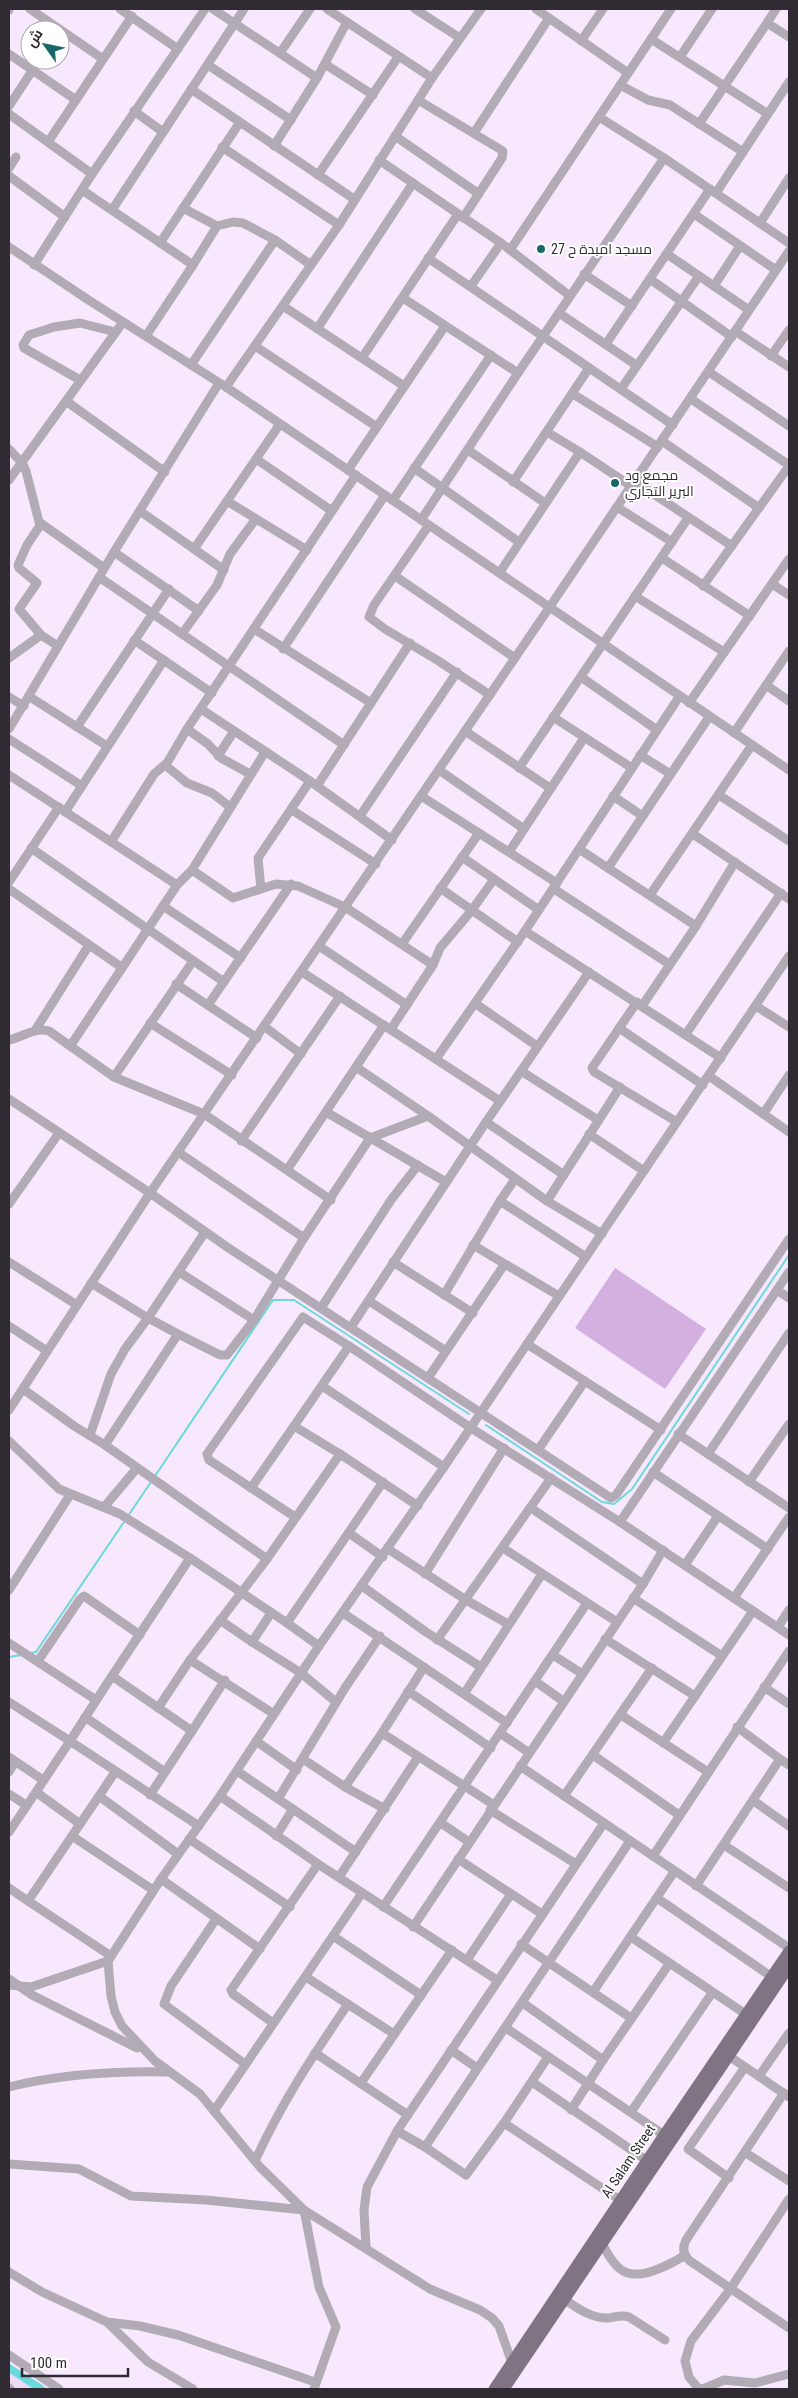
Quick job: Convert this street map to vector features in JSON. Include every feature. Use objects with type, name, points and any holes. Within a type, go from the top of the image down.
[{"type":"main road","name":"Al Salam Street","points":[[494,2389],[646,2160],[747,2015],[789,1950]]},
{"type":"main road","name":"Al Salam Street","points":[[508,2388],[601,2242],[789,1966]]},
{"type":"street","points":[[30,9],[103,59]]},
{"type":"street","points":[[120,9],[178,49]]},
{"type":"street","points":[[34,265],[92,174],[205,9]]},
{"type":"street","points":[[213,9],[317,78]]},
{"type":"street","points":[[112,210],[244,9]]},
{"type":"street","points":[[280,54],[310,9]]},
{"type":"street","points":[[327,9],[432,78]]},
{"type":"street","points":[[415,9],[460,38]]},
{"type":"street","points":[[536,9],[628,73]]},
{"type":"street","points":[[581,41],[603,9]]},
{"type":"street","points":[[510,250],[671,9]]},
{"type":"street","points":[[680,57],[712,9]]},
{"type":"street","points":[[699,124],[776,9]]},
{"type":"street","points":[[9,729],[104,568],[165,472],[223,385],[255,346],[339,225],[432,78],[460,38],[476,10]]},
{"type":"street","points":[[48,142],[132,16]]},
{"type":"street","points":[[474,133],[549,18]]},
{"type":"street","points":[[274,146],[317,78],[347,22]]},
{"type":"street","points":[[767,23],[789,37]]},
{"type":"street","points":[[651,39],[768,114]]},
{"type":"street","points":[[9,54],[76,100]]},
{"type":"street","points":[[318,175],[398,57]]},
{"type":"street","points":[[325,64],[373,95]]},
{"type":"street","points":[[208,65],[291,120]]},
{"type":"street","points":[[9,106],[32,71]]},
{"type":"street","points":[[606,344],[694,214],[743,152],[789,82]]},
{"type":"street","points":[[620,85],[648,100],[670,104],[743,152]]},
{"type":"street","points":[[192,89],[354,200]]},
{"type":"street","points":[[362,358],[428,258],[479,194],[504,153],[500,148],[418,100]]},
{"type":"street","points":[[134,112],[164,132]]},
{"type":"street","points":[[9,114],[92,174]]},
{"type":"street","points":[[599,117],[664,158],[789,244]]},
{"type":"street","points":[[160,243],[222,146],[240,122]]},
{"type":"street","points":[[395,136],[479,194]]},
{"type":"street","points":[[222,146],[339,225]]},
{"type":"street","points":[[9,168],[16,157]]},
{"type":"street","points":[[421,520],[584,274],[664,158]]},
{"type":"street","points":[[379,160],[501,243],[570,296]]},
{"type":"street","points":[[9,176],[65,216]]},
{"type":"street","points":[[760,223],[789,178]]},
{"type":"street","points":[[317,329],[413,183]]},
{"type":"street","points":[[82,190],[193,265]]},
{"type":"street","points":[[183,208],[217,226],[233,222],[243,223],[275,240],[311,265]]},
{"type":"street","points":[[694,214],[776,270]]},
{"type":"street","points":[[146,336],[217,226]]},
{"type":"street","points":[[191,365],[275,240]]},
{"type":"street","points":[[471,286],[501,243]]},
{"type":"street","points":[[714,286],[740,246]]},
{"type":"street","points":[[9,247],[122,322],[223,385],[500,572],[679,697],[789,770]]},
{"type":"street","points":[[9,1410],[150,1193],[376,864],[789,251]]},
{"type":"street","points":[[667,254],[749,310]]},
{"type":"street","points":[[428,258],[673,425]]},
{"type":"street","points":[[584,274],[632,306]]},
{"type":"street","points":[[621,389],[699,276]]},
{"type":"street","points":[[650,279],[681,301],[789,367]]},
{"type":"street","points":[[402,298],[518,373]]},
{"type":"street","points":[[283,306],[404,386]]},
{"type":"street","points":[[559,312],[636,365]]},
{"type":"street","points":[[9,480],[122,322]]},
{"type":"street","points":[[80,380],[24,348],[28,336],[32,333],[78,323],[115,332]]},
{"type":"street","points":[[111,842],[154,774],[165,765],[332,512],[377,427],[445,326]]},
{"type":"street","points":[[771,356],[789,330]]},
{"type":"street","points":[[255,346],[377,427]]},
{"type":"street","points":[[283,648],[389,497],[414,468],[491,355]]},
{"type":"street","points":[[513,482],[590,368]]},
{"type":"street","points":[[709,372],[789,426]]},
{"type":"street","points":[[573,394],[660,444],[759,508]]},
{"type":"street","points":[[690,399],[789,466],[703,586]]},
{"type":"street","points":[[66,400],[165,472]]},
{"type":"street","points":[[194,549],[280,424]]},
{"type":"street","points":[[548,432],[732,546]]},
{"type":"street","points":[[9,449],[22,463],[41,524],[104,568]]},
{"type":"street","points":[[468,450],[545,503]]},
{"type":"street","points":[[500,572],[580,452]]},
{"type":"street","points":[[256,459],[332,512]]},
{"type":"street","points":[[414,468],[520,542]]},
{"type":"street","points":[[227,501],[255,520],[307,550]]},
{"type":"street","points":[[617,507],[672,542]]},
{"type":"street","points":[[140,511],[224,570]]},
{"type":"street","points":[[518,768],[688,518]]},
{"type":"street","points":[[182,634],[218,585],[230,554],[255,520]]},
{"type":"street","points":[[41,524],[27,545],[17,566],[37,582],[19,609],[41,635],[58,646]]},
{"type":"street","points":[[430,525],[374,605],[369,617],[490,695]]},
{"type":"street","points":[[114,552],[199,611]]},
{"type":"street","points":[[662,558],[750,616]]},
{"type":"street","points":[[689,703],[789,559]]},
{"type":"street","points":[[395,576],[515,658]]},
{"type":"street","points":[[99,577],[344,745]]},
{"type":"street","points":[[772,584],[789,595]]},
{"type":"street","points":[[77,727],[168,589]]},
{"type":"street","points":[[635,596],[724,652]]},
{"type":"street","points":[[254,629],[371,703]]},
{"type":"street","points":[[9,658],[41,635]]},
{"type":"street","points":[[134,640],[212,693]]},
{"type":"street","points":[[261,889],[258,858],[292,810],[344,745],[410,644]]},
{"type":"street","points":[[734,733],[789,651]]},
{"type":"street","points":[[9,882],[31,848],[82,786],[164,660]]},
{"type":"street","points":[[360,816],[457,672]]},
{"type":"street","points":[[580,677],[657,730]]},
{"type":"street","points":[[766,685],[789,701]]},
{"type":"street","points":[[30,696],[107,746]]},
{"type":"street","points":[[9,697],[24,706]]},
{"type":"street","points":[[436,1060],[518,942],[679,697]]},
{"type":"street","points":[[201,709],[314,784],[392,840]]},
{"type":"street","points":[[553,717],[632,768]]},
{"type":"street","points":[[608,868],[669,773],[709,717]]},
{"type":"street","points":[[187,729],[208,744],[218,756],[250,774]]},
{"type":"street","points":[[218,756],[234,731]]},
{"type":"street","points":[[465,732],[550,788]]},
{"type":"street","points":[[509,852],[584,738]]},
{"type":"street","points":[[9,739],[82,786]]},
{"type":"street","points":[[650,895],[752,745]]},
{"type":"street","points":[[71,1045],[177,885],[192,870],[250,774],[266,752]]},
{"type":"street","points":[[640,755],[669,773]]},
{"type":"street","points":[[165,765],[187,783],[212,793],[230,806]]},
{"type":"street","points":[[439,770],[524,829]]},
{"type":"street","points":[[11,780],[62,810],[177,885]]},
{"type":"street","points":[[719,795],[789,841]]},
{"type":"street","points":[[422,796],[509,852],[669,964]]},
{"type":"street","points":[[613,796],[641,815]]},
{"type":"street","points":[[292,810],[376,864]]},
{"type":"street","points":[[402,944],[479,832]]},
{"type":"street","points":[[693,834],[789,899]]},
{"type":"street","points":[[31,848],[224,982]]},
{"type":"street","points":[[579,849],[696,926]]},
{"type":"street","points":[[462,857],[539,910]]},
{"type":"street","points":[[677,1122],[594,1072],[592,1068],[619,1028],[639,1004],[696,926],[735,862]]},
{"type":"street","points":[[192,870],[233,898],[276,884],[291,884],[345,907],[433,965]]},
{"type":"street","points":[[286,1170],[356,1067],[406,1005],[433,965],[440,948],[472,910],[494,879]]},
{"type":"street","points":[[208,1005],[291,884]]},
{"type":"street","points":[[440,888],[518,942]]},
{"type":"street","points":[[9,889],[121,967]]},
{"type":"street","points":[[686,1034],[781,893]]},
{"type":"street","points":[[163,906],[241,958]]},
{"type":"street","points":[[525,931],[721,1058]]},
{"type":"street","points":[[9,1040],[24,1036],[36,1029],[88,945]]},
{"type":"street","points":[[319,946],[406,1005]]},
{"type":"street","points":[[512,2363],[501,2331],[492,2318],[480,2310],[430,2289],[304,2210],[255,2161],[190,2085],[168,2072],[130,2037],[115,2012],[110,1959],[153,1890],[220,1796],[319,1646],[386,1553],[789,956]]},
{"type":"street","points":[[114,1077],[192,961]]},
{"type":"street","points":[[302,972],[500,1101]]},
{"type":"street","points":[[351,1327],[500,1101],[589,972]]},
{"type":"street","points":[[176,984],[257,1038]]},
{"type":"street","points":[[241,1140],[340,996]]},
{"type":"street","points":[[476,1004],[537,1046]]},
{"type":"street","points":[[756,1006],[789,1027]]},
{"type":"street","points":[[150,1023],[232,1075]]},
{"type":"street","points":[[265,1027],[301,1054]]},
{"type":"street","points":[[619,1028],[703,1085]]},
{"type":"street","points":[[36,1029],[49,1031],[114,1077],[204,1114],[331,1200]]},
{"type":"street","points":[[356,1067],[547,1201],[602,1234]]},
{"type":"street","points":[[521,1071],[598,1120]]},
{"type":"street","points":[[764,1112],[789,1075]]},
{"type":"street","points":[[709,1076],[764,1112],[789,1132]]},
{"type":"street","points":[[547,1201],[620,1087]]},
{"type":"street","points":[[9,1099],[205,1232],[611,1498],[616,1495],[661,1430],[789,1239]]},
{"type":"street","points":[[326,1112],[446,1182]]},
{"type":"street","points":[[91,1283],[148,1318],[226,1356],[254,1320],[304,1238],[331,1200],[370,1138],[428,1116]]},
{"type":"street","points":[[486,1122],[564,1175]]},
{"type":"street","points":[[9,1204],[59,1133]]},
{"type":"street","points":[[589,1134],[644,1170]]},
{"type":"street","points":[[178,1152],[304,1238]]},
{"type":"street","points":[[321,1308],[391,1200],[418,1165]]},
{"type":"street","points":[[444,1295],[515,1179]]},
{"type":"street","points":[[500,1201],[586,1257]]},
{"type":"street","points":[[90,1435],[111,1374],[125,1349],[205,1232]]},
{"type":"street","points":[[473,1245],[560,1296]]},
{"type":"street","points":[[9,1262],[77,1305]]},
{"type":"street","points":[[393,1262],[473,1312]]},
{"type":"street","points":[[428,1378],[504,1264]]},
{"type":"street","points":[[179,1272],[254,1320]]},
{"type":"street","points":[[620,1522],[789,1272]]},
{"type":"street","points":[[777,1290],[789,1298]]},
{"type":"street","points":[[369,1300],[446,1350]]},
{"type":"street","points":[[295,1517],[207,1458],[209,1452],[303,1317],[471,1428],[663,1550],[789,1635]]},
{"type":"street","points":[[9,1326],[47,1351]]},
{"type":"street","points":[[708,1454],[789,1333]]},
{"type":"street","points":[[105,1445],[178,1334]]},
{"type":"street","points":[[527,1344],[661,1430]]},
{"type":"street","points":[[251,1488],[349,1346]]},
{"type":"street","points":[[538,1450],[585,1381]]},
{"type":"street","points":[[322,1386],[444,1467]]},
{"type":"street","points":[[23,1389],[267,1559]]},
{"type":"street","points":[[750,1482],[789,1424]]},
{"type":"street","points":[[294,1426],[418,1506]]},
{"type":"street","points":[[678,1434],[789,1508]]},
{"type":"street","points":[[9,1441],[50,1482],[70,1495],[105,1506],[242,1592],[319,1646]]},
{"type":"street","points":[[424,1574],[504,1448]]},
{"type":"street","points":[[158,1708],[190,1660],[267,1559],[340,1454]]},
{"type":"street","points":[[105,1506],[137,1468]]},
{"type":"street","points":[[653,1472],[768,1549]]},
{"type":"street","points":[[437,1640],[504,1548],[550,1478]]},
{"type":"street","points":[[287,1623],[383,1482]]},
{"type":"street","points":[[9,1590],[70,1495]]},
{"type":"street","points":[[531,1508],[643,1584]]},
{"type":"street","points":[[685,1565],[718,1516]]},
{"type":"street","points":[[734,1598],[789,1517]]},
{"type":"street","points":[[349,1533],[424,1574],[508,1624]]},
{"type":"street","points":[[504,1548],[617,1622]]},
{"type":"street","points":[[413,1927],[528,1752],[643,1584],[663,1550]]},
{"type":"street","points":[[9,1832],[190,1558]]},
{"type":"street","points":[[464,1694],[542,1574]]},
{"type":"street","points":[[362,1586],[437,1640],[481,1667]]},
{"type":"street","points":[[38,1660],[84,1596],[140,1635]]},
{"type":"street","points":[[632,1598],[722,1656]]},
{"type":"street","points":[[383,1907],[587,1603]]},
{"type":"street","points":[[663,1743],[753,1610]]},
{"type":"street","points":[[778,1627],[789,1610]]},
{"type":"street","points":[[252,1642],[271,1613]]},
{"type":"street","points":[[343,1613],[380,1636],[507,1723]]},
{"type":"street","points":[[220,1620],[301,1673],[336,1702]]},
{"type":"street","points":[[278,1799],[336,1702],[380,1636]]},
{"type":"street","points":[[605,1639],[695,1696]]},
{"type":"street","points":[[9,1643],[38,1660],[96,1700]]},
{"type":"street","points":[[653,1856],[789,1651]]},
{"type":"street","points":[[553,1655],[582,1673]]},
{"type":"street","points":[[190,1660],[225,1680],[274,1714]]},
{"type":"street","points":[[345,1787],[424,1666]]},
{"type":"street","points":[[564,1796],[652,1668]]},
{"type":"street","points":[[112,1676],[192,1731]]},
{"type":"street","points":[[150,1795],[225,1680]]},
{"type":"street","points":[[535,1681],[563,1700]]},
{"type":"street","points":[[764,1687],[789,1704]]},
{"type":"street","points":[[408,1691],[491,1748]]},
{"type":"street","points":[[9,1702],[199,1826]]},
{"type":"street","points":[[621,1715],[708,1772]]},
{"type":"street","points":[[85,1717],[165,1772]]},
{"type":"street","points":[[737,1727],[789,1765]]},
{"type":"street","points":[[382,1733],[465,1787],[492,1808],[576,1864]]},
{"type":"street","points":[[500,1733],[528,1752]]},
{"type":"street","points":[[256,1741],[297,1770]]},
{"type":"street","points":[[593,1755],[679,1815]]},
{"type":"street","points":[[339,1877],[385,1810],[418,1757]]},
{"type":"street","points":[[9,1772],[12,1759],[43,1780]]},
{"type":"street","points":[[303,1759],[345,1787],[385,1810]]},
{"type":"street","points":[[696,1886],[780,1759]]},
{"type":"street","points":[[520,1766],[789,1950]]},
{"type":"street","points":[[237,1770],[356,1852]]},
{"type":"street","points":[[28,1901],[116,1772]]},
{"type":"street","points":[[36,1792],[80,1824]]},
{"type":"street","points":[[9,1794],[26,1805]]},
{"type":"street","points":[[99,1796],[178,1854]]},
{"type":"street","points":[[220,1796],[318,1864],[497,1980]]},
{"type":"street","points":[[754,1801],[789,1826]]},
{"type":"street","points":[[276,1836],[293,1809]]},
{"type":"street","points":[[441,1823],[469,1842]]},
{"type":"street","points":[[366,2248],[364,2210],[367,2187],[397,2131],[604,1823]]},
{"type":"street","points":[[72,1836],[153,1890]]},
{"type":"street","points":[[189,1840],[290,1907]]},
{"type":"street","points":[[425,2147],[630,1841]]},
{"type":"street","points":[[724,1845],[789,1888]]},
{"type":"street","points":[[458,1859],[542,1914]]},
{"type":"street","points":[[273,2023],[233,1994],[231,1990],[318,1864]]},
{"type":"street","points":[[593,1992],[674,1872]]},
{"type":"street","points":[[161,1879],[260,1949]]},
{"type":"street","points":[[9,1888],[110,1959]]},
{"type":"street","points":[[214,2111],[362,1893]]},
{"type":"street","points":[[467,1960],[511,1894]]},
{"type":"street","points":[[657,1898],[772,1976]]},
{"type":"street","points":[[216,1919],[171,1986],[164,2004],[245,2064]]},
{"type":"street","points":[[333,1936],[421,1995]]},
{"type":"street","points":[[631,1937],[747,2015]]},
{"type":"street","points":[[521,1944],[631,2018]]},
{"type":"street","points":[[362,2083],[452,1950]]},
{"type":"street","points":[[9,1985],[31,1987],[110,1959]]},
{"type":"street","points":[[571,2110],[669,1964]]},
{"type":"street","points":[[306,1976],[394,2034]]},
{"type":"street","points":[[9,1979],[19,1987],[146,2053]]},
{"type":"street","points":[[631,2112],[712,1993]]},
{"type":"street","points":[[523,2003],[603,2060]]},
{"type":"street","points":[[255,2161],[276,2114],[314,2053],[348,2004]]},
{"type":"street","points":[[506,2028],[664,2135]]},
{"type":"street","points":[[759,2076],[789,2033]]},
{"type":"street","points":[[450,2050],[477,2068]]},
{"type":"street","points":[[314,2053],[362,2083],[408,2116]]},
{"type":"street","points":[[729,2056],[787,2095],[683,2247],[685,2255],[789,2328]]},
{"type":"street","points":[[397,2131],[425,2147],[466,2175],[504,2124],[548,2057]]},
{"type":"street","points":[[729,2178],[688,2149],[745,2067]]},
{"type":"street","points":[[9,2087],[88,2073],[122,2071],[168,2072]]},
{"type":"street","points":[[532,2082],[646,2160]]},
{"type":"street","points":[[504,2124],[620,2200]]},
{"type":"street","points":[[746,2153],[789,2179]]},
{"type":"street","points":[[9,2164],[79,2168],[131,2196],[206,2200],[304,2210]]},
{"type":"street","points":[[789,2199],[731,2288],[691,2341],[686,2356],[689,2378],[698,2388],[710,2388],[724,2380],[737,2386],[789,2374]]},
{"type":"street","points":[[9,2272],[42,2292],[107,2322],[140,2326],[178,2335],[314,2386],[336,2327],[319,2288],[304,2210]]},
{"type":"street","points":[[601,2242],[615,2265],[628,2274],[645,2273],[666,2266],[685,2255]]},
{"type":"street","points":[[564,2299],[589,2314],[598,2317],[629,2316],[665,2340]]},
{"type":"street","points":[[107,2322],[148,2362],[189,2388]]},
{"type":"street","points":[[9,2355],[59,2389]]},
{"type":"shaded area","points":[[615,1268],[706,1329],[665,1389],[575,1328]]},
{"type":"shaded area","points":[[9,2373],[34,2389],[9,2389]]},
{"type":"waterway","points":[[486,1425],[602,1502],[614,1504],[632,1489],[789,1255]]},
{"type":"waterway","points":[[155,1476],[273,1300],[294,1300],[469,1414]]},
{"type":"waterway","points":[[128,1516],[151,1482]]},
{"type":"waterway","points":[[31,1653],[36,1652],[124,1522]]},
{"type":"waterway","points":[[9,1657],[21,1655]]},
{"type":"waterway","points":[[9,2368],[41,2389]]},
{"type":"place","name":"مسجد امبدة ح 27","points":[[541,249]]},
{"type":"place","name":"مجمع ود البرير التجاري","points":[[615,483]]}]
